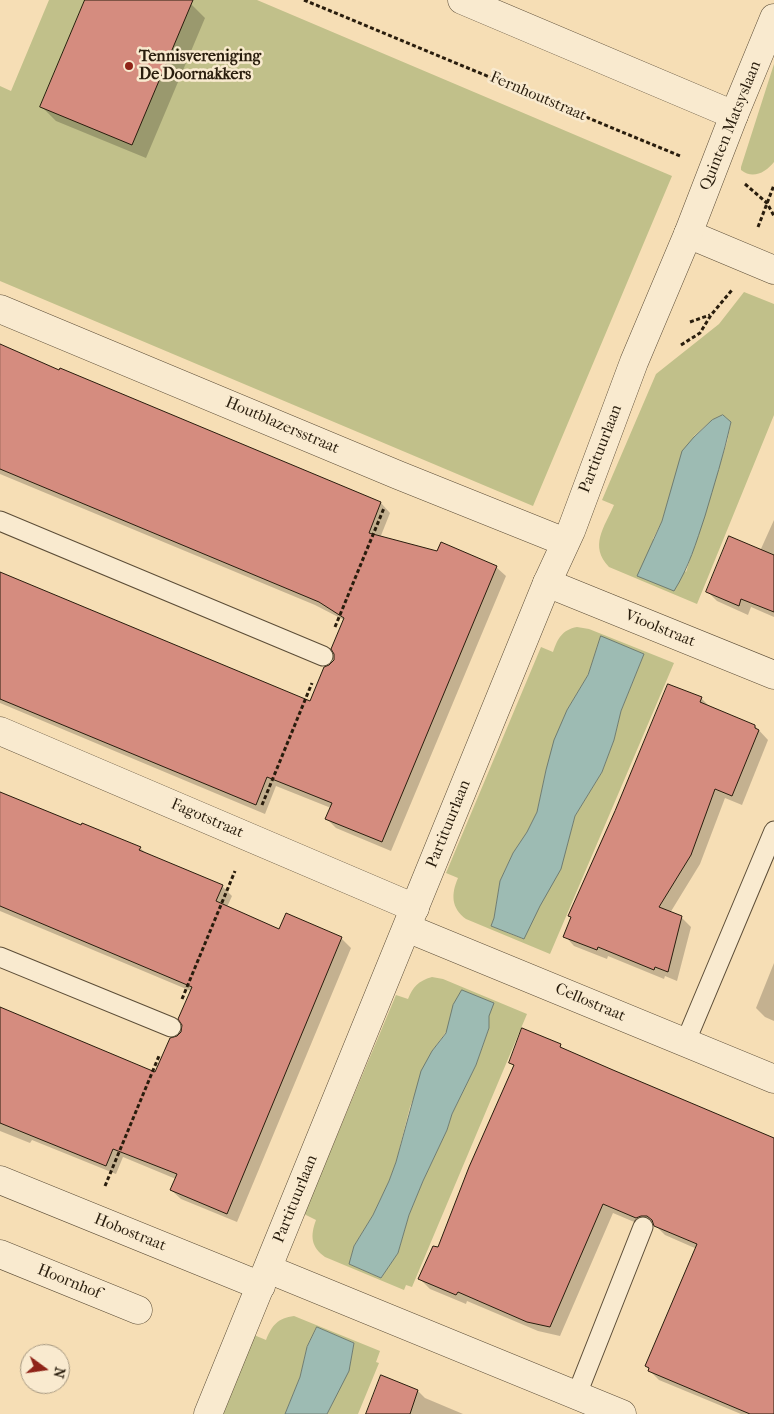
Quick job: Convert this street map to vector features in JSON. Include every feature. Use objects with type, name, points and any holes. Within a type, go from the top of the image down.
[{"type":"street","points":[[462,0],[734,115]]},
{"type":"street","name":"Quinten Matsyslaan","points":[[688,234],[774,18]]},
{"type":"street","points":[[688,234],[774,270]]},
{"type":"street","name":"Partituurlaan","points":[[208,1414],[565,542],[634,362],[688,234]]},
{"type":"street","name":"Houtblazersstraat","points":[[0,309],[398,475],[565,542]]},
{"type":"street","name":"Vioolstraat","points":[[547,583],[774,676]]},
{"type":"street","name":"Fagotstraat","points":[[0,731],[411,918]]},
{"type":"street","name":"Cellostraat","points":[[411,918],[685,1043],[774,1079]]},
{"type":"street","name":"Hobostraat","points":[[0,1180],[264,1278]]},
{"type":"street","name":"Hoornhof","points":[[0,1254],[138,1310]]},
{"type":"street","points":[[264,1278],[577,1394],[622,1414]]},
{"type":"lane","points":[[0,521],[324,656]]},
{"type":"lane","points":[[685,1043],[774,831]]},
{"type":"lane","points":[[0,956],[171,1026]]},
{"type":"lane","points":[[577,1394],[644,1228]]},
{"type":"path","name":"Fernhoutstraat","points":[[304,0],[743,182],[768,202]]},
{"type":"path","points":[[774,185],[768,202],[774,216]]},
{"type":"shaded area","points":[[49,0],[257,0],[672,176],[533,506],[0,281],[0,86],[11,91]]},
{"type":"shaded area","points":[[774,64],[774,162],[759,174],[750,174],[741,170],[741,167]]},
{"type":"shaded area","points":[[744,292],[774,304],[774,415],[697,604],[609,567],[603,559],[599,544],[603,529],[614,505],[602,500],[656,374],[719,324]],"holes":[[[723,415],[731,422],[727,442],[686,572],[653,539],[662,521],[670,494],[694,436],[712,420]]]},
{"type":"shaded area","points":[[577,627],[589,629],[674,663],[550,954],[466,919],[457,910],[454,900],[454,890],[458,878],[446,873],[541,647],[553,652],[561,635]],"holes":[[[601,637],[644,654],[621,711],[614,740],[602,772],[575,816],[567,846],[523,939],[491,926],[500,881],[513,853],[537,812],[546,770],[567,710],[588,675]]]},
{"type":"shaded area","points":[[432,977],[443,979],[527,1014],[412,1287],[406,1285],[404,1290],[325,1257],[314,1245],[313,1241],[316,1220],[304,1214],[396,995],[408,999],[417,985],[423,980]],"holes":[[[489,1016],[489,1028],[476,1065],[452,1114],[447,1130],[409,1215],[398,1253],[381,1278],[349,1264],[354,1246],[373,1215],[389,1181],[396,1162],[410,1107],[432,1051],[446,1032]]]},
{"type":"shaded area","points":[[294,1316],[380,1351],[376,1362],[379,1363],[358,1414],[327,1414],[349,1370],[354,1343],[317,1327],[307,1347],[300,1377],[285,1414],[221,1414],[254,1335],[266,1340],[276,1323],[284,1318]]},
{"type":"water","points":[[723,415],[731,422],[722,458],[695,545],[684,573],[674,591],[637,576],[662,521],[682,451],[712,420]]},
{"type":"water","points":[[601,636],[644,654],[621,711],[614,740],[602,772],[575,816],[561,869],[524,939],[491,926],[500,881],[513,853],[537,812],[554,740],[567,710],[588,675]]},
{"type":"water","points":[[462,990],[494,1003],[489,1016],[489,1028],[476,1065],[452,1114],[447,1130],[409,1215],[398,1253],[381,1278],[349,1264],[354,1246],[373,1215],[389,1181],[421,1071],[432,1051],[446,1033],[453,1005]]},
{"type":"water","points":[[317,1327],[354,1343],[349,1371],[327,1414],[285,1414],[300,1377],[307,1347]]},
{"type":"building","points":[[85,0],[193,0],[132,145],[40,107]]},
{"type":"building","points":[[0,344],[381,502],[369,533],[437,551],[441,542],[497,566],[382,842],[325,819],[332,803],[267,777],[256,805],[0,699],[0,572],[310,701],[324,667],[334,660],[334,654],[331,649],[344,618],[319,602],[0,469]]},
{"type":"building","points":[[729,536],[774,555],[774,612],[741,599],[739,606],[706,592]]},
{"type":"building","points":[[668,684],[702,697],[700,702],[755,725],[755,728],[759,730],[732,796],[715,789],[691,855],[659,907],[682,916],[668,972],[655,967],[654,970],[598,947],[597,950],[563,937],[571,917],[568,916],[615,811]]},
{"type":"building","points":[[0,792],[141,847],[139,850],[223,885],[216,901],[279,929],[286,913],[342,937],[227,1214],[170,1190],[177,1174],[113,1149],[106,1166],[0,1123],[0,1007],[155,1072],[170,1038],[177,1036],[181,1032],[182,1025],[178,1019],[192,987],[0,906]]},
{"type":"building","points":[[522,1028],[561,1044],[560,1047],[774,1138],[774,1414],[750,1414],[648,1371],[649,1368],[645,1366],[697,1244],[654,1226],[652,1220],[647,1216],[636,1218],[603,1204],[550,1327],[527,1322],[458,1292],[456,1295],[418,1279],[433,1246],[438,1247],[469,1167],[514,1065],[509,1063]]},
{"type":"building","points":[[381,1375],[418,1390],[410,1414],[366,1414]]},
{"type":"place","name":"Tennisvereniging De Doornakkers","points":[[129,66]]}]
